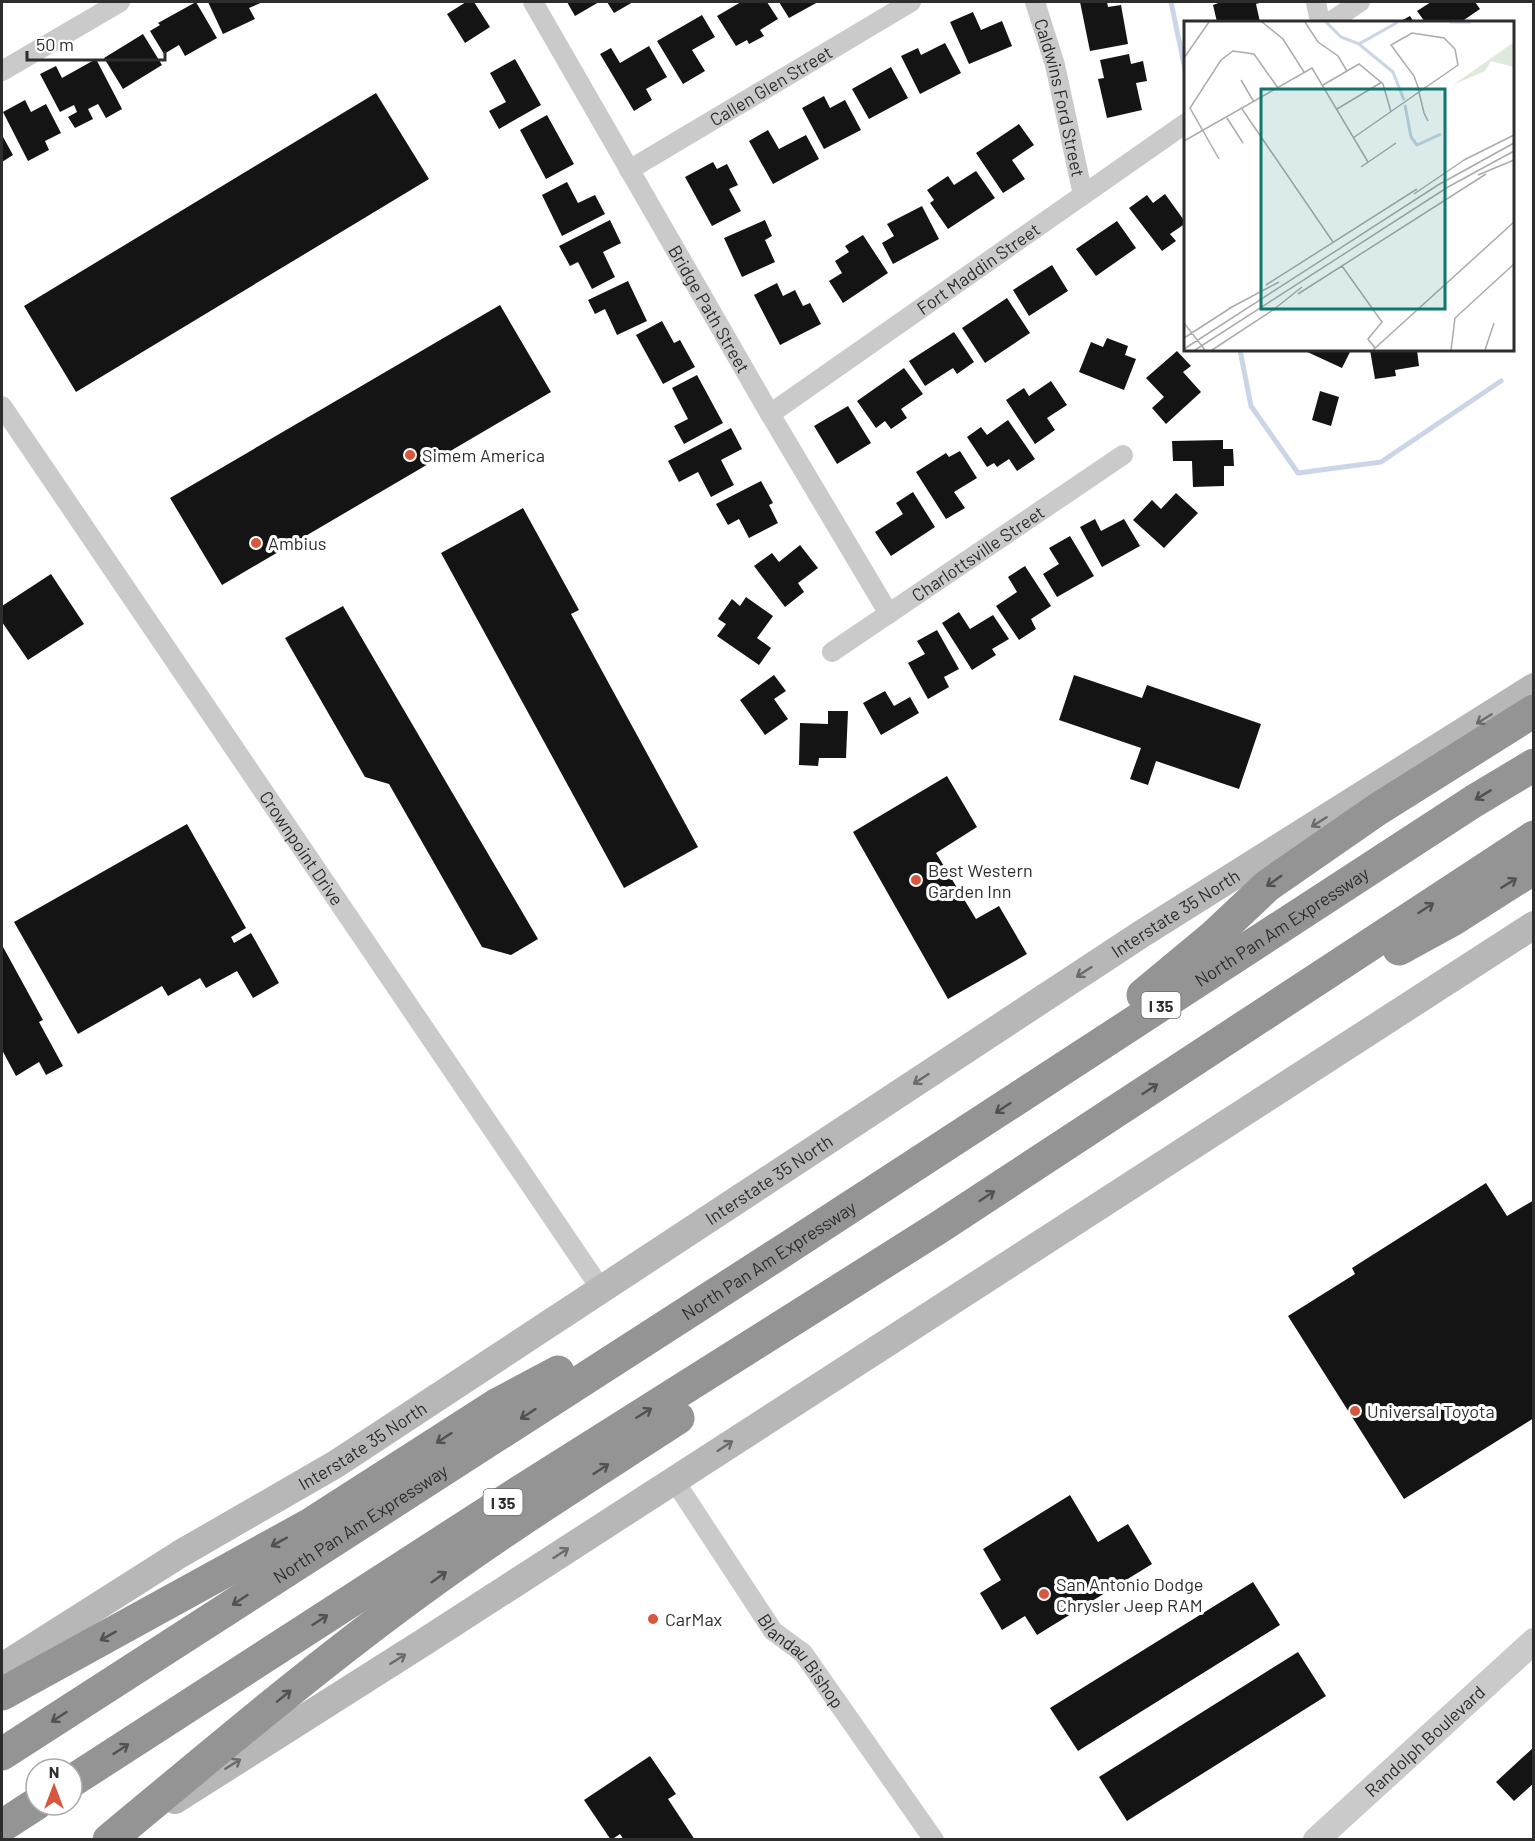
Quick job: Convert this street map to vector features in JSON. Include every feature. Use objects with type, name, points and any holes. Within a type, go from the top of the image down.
[{"type":"highway","points":[[1043,1082],[1106,1024],[1214,936],[1267,886],[1378,809],[1533,711]]},
{"type":"highway","name":"North Pan Am Expressway","points":[[2,1754],[1533,765]]},
{"type":"highway","name":"I 35","points":[[84,1772],[510,1498],[938,1228],[1533,837]]},
{"type":"highway","points":[[1184,1067],[1452,920],[1533,868]]},
{"type":"highway","points":[[111,1839],[285,1694],[421,1590],[492,1540],[706,1400],[938,1228]]},
{"type":"highway","points":[[2,1694],[311,1524],[498,1404],[789,1247]]},
{"type":"highway","points":[[2,1826],[24,1812]]},
{"type":"main road","name":"Interstate 35 North","points":[[2,1667],[180,1554],[336,1464],[1143,933],[1533,687]]},
{"type":"main road","points":[[111,1839],[424,1642],[1533,925]]},
{"type":"street","points":[[2,71],[120,2]]},
{"type":"street","name":"Bridge Path Street","points":[[533,2],[770,414],[889,614]]},
{"type":"street","name":"Callen Glen Street","points":[[629,170],[911,2]]},
{"type":"street","name":"Caldwins Ford Street","points":[[1035,2],[1055,65],[1083,195]]},
{"type":"street","points":[[1316,2],[1320,21]]},
{"type":"street","points":[[1332,21],[1360,2]]},
{"type":"street","name":"Fort Maddin Street","points":[[770,414],[1184,124]]},
{"type":"street","name":"Crownpoint Drive","points":[[2,406],[601,1289]]},
{"type":"street","name":"Charlottsville Street","points":[[832,652],[1122,455]]},
{"type":"street","name":"Blandau Bishop","points":[[674,1480],[773,1631],[804,1653],[934,1839]]},
{"type":"street","name":"Randolph Boulevard","points":[[1316,1839],[1533,1641]]},
{"type":"building","points":[[196,2],[217,38],[185,56],[179,45],[164,54],[150,31],[160,25],[158,23]]},
{"type":"building","points":[[208,2],[263,2],[249,8],[255,19],[223,34]]},
{"type":"building","points":[[466,2],[474,2],[490,27],[465,43],[447,14]]},
{"type":"building","points":[[567,2],[599,2],[575,16]]},
{"type":"building","points":[[607,2],[633,2],[614,13]]},
{"type":"building","points":[[741,2],[767,2],[778,19],[760,30],[764,36],[749,44],[747,40],[736,46],[717,16]]},
{"type":"building","points":[[779,2],[818,2],[789,18]]},
{"type":"building","points":[[1080,2],[1107,2],[1108,7],[1121,5],[1128,44],[1090,51]]},
{"type":"building","points":[[1221,2],[1263,2],[1256,4],[1260,21],[1217,21],[1213,5]]},
{"type":"building","points":[[1431,2],[1475,2],[1480,9],[1462,21],[1424,21],[1417,11]]},
{"type":"building","points":[[973,12],[981,30],[1002,21],[1012,46],[969,64],[950,22]]},
{"type":"building","points":[[702,15],[715,37],[692,50],[705,71],[683,84],[657,41]]},
{"type":"building","points":[[1410,16],[1413,21],[1401,21]]},
{"type":"building","points":[[143,34],[162,65],[123,89],[104,58]]},
{"type":"building","points":[[945,43],[961,73],[920,94],[901,56],[918,48],[921,55]]},
{"type":"building","points":[[649,46],[667,77],[646,89],[652,100],[634,111],[600,54],[611,48],[620,63]]},
{"type":"building","points":[[1129,54],[1131,64],[1143,61],[1147,81],[1136,83],[1142,110],[1107,118],[1098,79],[1104,78],[1100,60]]},
{"type":"building","points":[[96,59],[122,109],[106,118],[98,104],[88,109],[93,119],[75,128],[68,117],[77,112],[74,105],[60,112],[40,74],[56,66],[62,78]]},
{"type":"building","points":[[515,59],[541,105],[499,129],[489,111],[506,102],[490,73]]},
{"type":"building","points":[[891,67],[908,98],[869,119],[852,89]]},
{"type":"building","points":[[376,93],[429,179],[76,392],[24,306]]},
{"type":"building","points":[[824,96],[830,108],[845,100],[861,130],[824,149],[802,108]]},
{"type":"building","points":[[25,100],[31,112],[46,104],[61,133],[45,141],[49,150],[28,161],[3,112]]},
{"type":"building","points":[[547,115],[574,164],[546,179],[520,130]]},
{"type":"building","points":[[1019,124],[1034,145],[1012,160],[1025,179],[1003,193],[976,153]]},
{"type":"building","points":[[768,130],[779,149],[806,135],[819,159],[773,184],[749,141]]},
{"type":"building","points":[[2,135],[13,155],[2,162]]},
{"type":"building","points":[[713,162],[717,169],[727,164],[738,185],[729,189],[741,211],[712,226],[685,177]]},
{"type":"building","points":[[976,171],[995,198],[948,229],[930,203],[934,200],[927,190],[948,176],[954,185]]},
{"type":"building","points":[[567,182],[578,203],[595,195],[605,214],[562,236],[542,195]]},
{"type":"building","points":[[1165,194],[1184,220],[1184,224],[1170,234],[1176,241],[1162,251],[1129,208],[1147,195],[1153,203]]},
{"type":"building","points":[[922,206],[939,239],[893,264],[882,243],[894,236],[887,224]]},
{"type":"building","points":[[610,220],[621,243],[603,252],[615,277],[592,289],[578,262],[570,266],[559,246]]},
{"type":"building","points":[[765,220],[772,236],[765,240],[775,262],[742,277],[724,238]]},
{"type":"building","points":[[1117,221],[1136,248],[1096,276],[1076,249]]},
{"type":"building","points":[[863,235],[888,273],[843,303],[829,281],[842,273],[835,261],[849,252],[845,246]]},
{"type":"building","points":[[1052,265],[1068,291],[1029,316],[1013,290]]},
{"type":"building","points":[[628,281],[647,321],[617,335],[605,309],[595,314],[588,300]]},
{"type":"building","points":[[777,283],[783,296],[795,290],[803,306],[810,303],[821,324],[780,345],[754,295]]},
{"type":"building","points":[[1007,298],[1030,333],[985,363],[962,328]]},
{"type":"building","points":[[500,305],[551,392],[222,585],[170,498]]},
{"type":"building","points":[[662,321],[674,343],[680,340],[695,367],[663,384],[636,335]]},
{"type":"building","points":[[954,332],[974,362],[957,374],[953,368],[925,386],[909,361]]},
{"type":"building","points":[[1107,338],[1128,346],[1125,355],[1136,359],[1124,390],[1079,372],[1091,342],[1103,347]]},
{"type":"building","points":[[1177,351],[1191,366],[1183,372],[1201,392],[1166,424],[1152,408],[1164,397],[1146,378]]},
{"type":"building","points":[[1305,351],[1350,351],[1342,368]]},
{"type":"building","points":[[1370,351],[1417,351],[1419,366],[1395,370],[1396,376],[1375,379]]},
{"type":"building","points":[[904,368],[923,394],[901,409],[907,418],[891,429],[885,421],[876,428],[857,401]]},
{"type":"building","points":[[697,375],[723,423],[684,444],[674,426],[688,419],[672,388]]},
{"type":"building","points":[[1051,381],[1067,405],[1047,418],[1055,430],[1035,444],[1006,400],[1024,388],[1029,396]]},
{"type":"building","points":[[1320,391],[1339,397],[1331,426],[1312,420]]},
{"type":"building","points":[[848,406],[871,443],[837,464],[814,426]]},
{"type":"building","points":[[1008,420],[1035,459],[1017,471],[1009,459],[997,467],[994,463],[987,467],[967,437],[981,427],[987,435]]},
{"type":"building","points":[[731,428],[742,449],[721,460],[734,485],[711,497],[698,472],[679,482],[668,461]]},
{"type":"building","points":[[1223,440],[1223,449],[1233,449],[1234,466],[1224,466],[1224,486],[1193,487],[1192,461],[1173,461],[1172,441]]},
{"type":"building","points":[[960,451],[977,478],[954,492],[965,508],[946,519],[916,472],[946,453],[949,457]]},
{"type":"building","points":[[761,481],[773,503],[769,505],[778,523],[749,538],[739,519],[728,525],[716,504]]},
{"type":"building","points":[[913,492],[935,527],[891,556],[875,532],[903,514],[896,503]]},
{"type":"building","points":[[1176,493],[1198,513],[1164,548],[1133,520],[1152,500],[1161,509]]},
{"type":"building","points":[[523,508],[579,610],[571,614],[698,847],[624,888],[441,553]]},
{"type":"building","points":[[1095,519],[1101,531],[1124,519],[1140,546],[1102,567],[1080,527]]},
{"type":"building","points":[[1070,536],[1094,576],[1057,597],[1043,574],[1059,564],[1049,548]]},
{"type":"building","points":[[800,545],[818,568],[798,583],[804,592],[785,607],[754,566],[772,553],[779,562]]},
{"type":"building","points":[[1025,566],[1051,606],[1031,619],[1036,629],[1019,640],[996,606],[1017,592],[1008,577]]},
{"type":"building","points":[[51,574],[84,624],[28,660],[2,622],[2,606]]},
{"type":"building","points":[[746,597],[773,616],[757,638],[771,648],[759,665],[717,636],[726,624],[718,619],[732,599],[740,606]]},
{"type":"building","points":[[343,606],[538,939],[511,955],[482,947],[389,784],[365,777],[285,638]]},
{"type":"building","points":[[959,612],[970,629],[993,615],[1009,639],[992,649],[996,655],[972,670],[942,623]]},
{"type":"building","points":[[937,630],[959,669],[944,677],[949,687],[928,699],[908,663],[925,654],[917,641]]},
{"type":"building","points":[[774,675],[786,691],[774,699],[788,719],[765,735],[740,700]]},
{"type":"building","points":[[1074,675],[1142,698],[1147,685],[1261,724],[1239,789],[1156,761],[1148,785],[1130,779],[1141,748],[1059,720]]},
{"type":"building","points":[[885,691],[894,706],[910,697],[919,713],[881,735],[863,703]]},
{"type":"building","points":[[828,711],[848,711],[846,758],[819,758],[818,766],[799,765],[800,723],[828,724]]},
{"type":"building","name":"Best Western Garden Inn","points":[[947,776],[977,827],[936,853],[976,919],[999,906],[1027,954],[948,999],[853,832]]},
{"type":"building","points":[[187,824],[246,928],[231,937],[234,943],[251,933],[279,983],[253,998],[237,971],[206,988],[200,978],[168,996],[162,986],[78,1034],[14,922]]},
{"type":"building","points":[[2,945],[43,1020],[39,1022],[63,1066],[46,1075],[39,1062],[16,1076],[2,1050]]},
{"type":"building","points":[[1486,1183],[1507,1216],[1534,1200],[1534,1418],[1404,1499],[1288,1316],[1355,1274],[1352,1268]]},
{"type":"building","points":[[1070,1495],[1098,1542],[1128,1524],[1152,1564],[1037,1635],[1025,1616],[1002,1630],[980,1593],[1001,1580],[983,1549]]},
{"type":"building","points":[[1253,1582],[1280,1625],[1078,1751],[1050,1708]]},
{"type":"building","points":[[1298,1652],[1326,1696],[1127,1821],[1099,1777]]},
{"type":"building","points":[[1534,1747],[1534,1783],[1514,1801],[1496,1782]]},
{"type":"building","points":[[650,1756],[676,1794],[668,1799],[695,1840],[624,1840],[620,1834],[611,1840],[584,1800]]},
{"type":"waterway","points":[[1171,2],[1184,64]]},
{"type":"waterway","points":[[1240,351],[1251,406],[1298,473],[1381,462],[1501,381]]},
{"type":"place","name":"Simem America","points":[[410,455]]},
{"type":"place","name":"Ambius","points":[[256,543]]},
{"type":"place","name":"Best Western Garden Inn","points":[[916,880]]},
{"type":"place","name":"Universal Toyota","points":[[1355,1411]]},
{"type":"place","name":"San Antonio Dodge Chrysler Jeep RAM","points":[[1044,1594]]},
{"type":"place","name":"CarMax","points":[[653,1619]]}]
